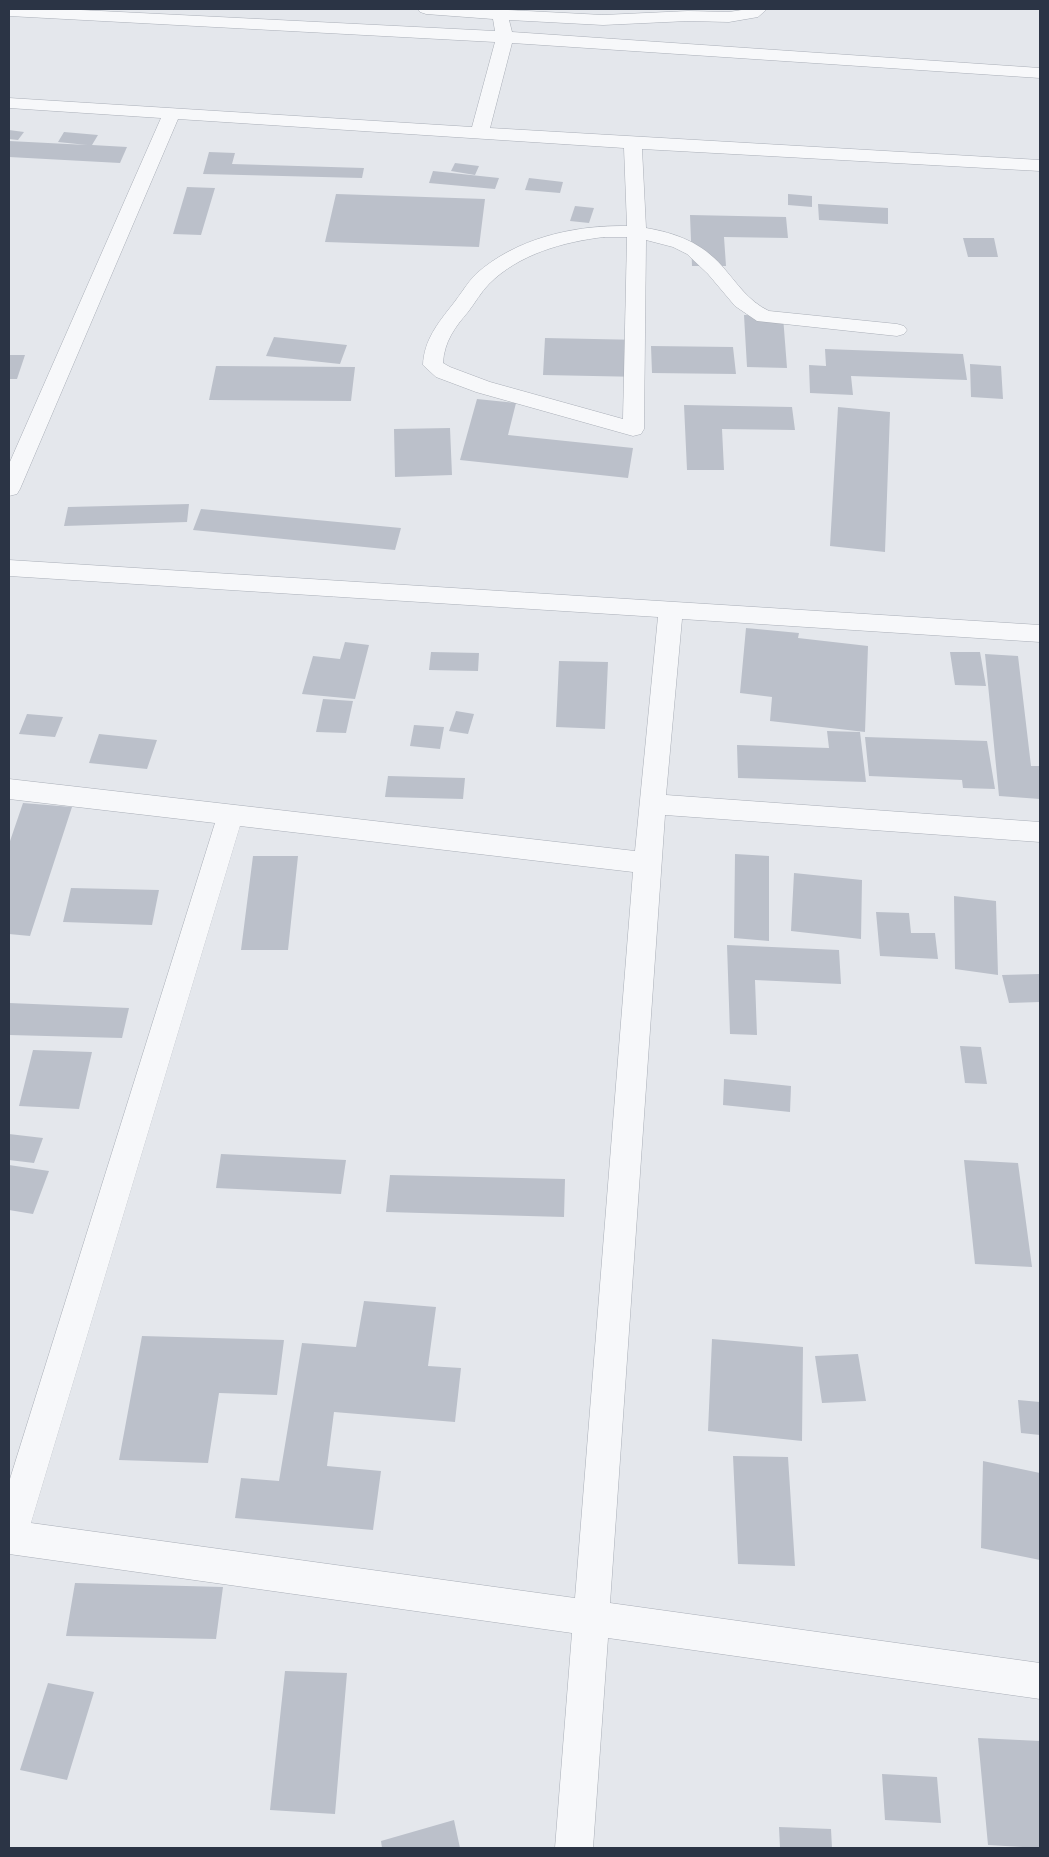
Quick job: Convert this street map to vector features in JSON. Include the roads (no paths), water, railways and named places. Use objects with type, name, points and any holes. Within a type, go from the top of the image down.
[{"type":"street","points":[[426,9],[628,20],[696,16],[740,17],[750,15],[759,9]]},
{"type":"street","points":[[9,11],[505,37],[1040,73]]},
{"type":"street","points":[[480,132],[505,37],[500,14]]},
{"type":"street","points":[[9,103],[633,143],[1040,166]]},
{"type":"street","points":[[9,490],[172,113]]},
{"type":"street","points":[[633,143],[637,232],[634,429],[483,387],[443,372],[433,365],[433,356],[438,338],[445,326],[486,277],[525,252],[573,234],[611,230],[637,232],[679,243],[704,258],[752,312],[777,319],[897,330]]},
{"type":"street","points":[[9,568],[1040,633]]},
{"type":"street","points":[[574,1848],[646,862],[671,609]]},
{"type":"street","points":[[9,789],[230,816],[646,862]]},
{"type":"street","points":[[653,804],[1040,832]]},
{"type":"street","points":[[230,816],[9,1537],[1040,1681]]}]
